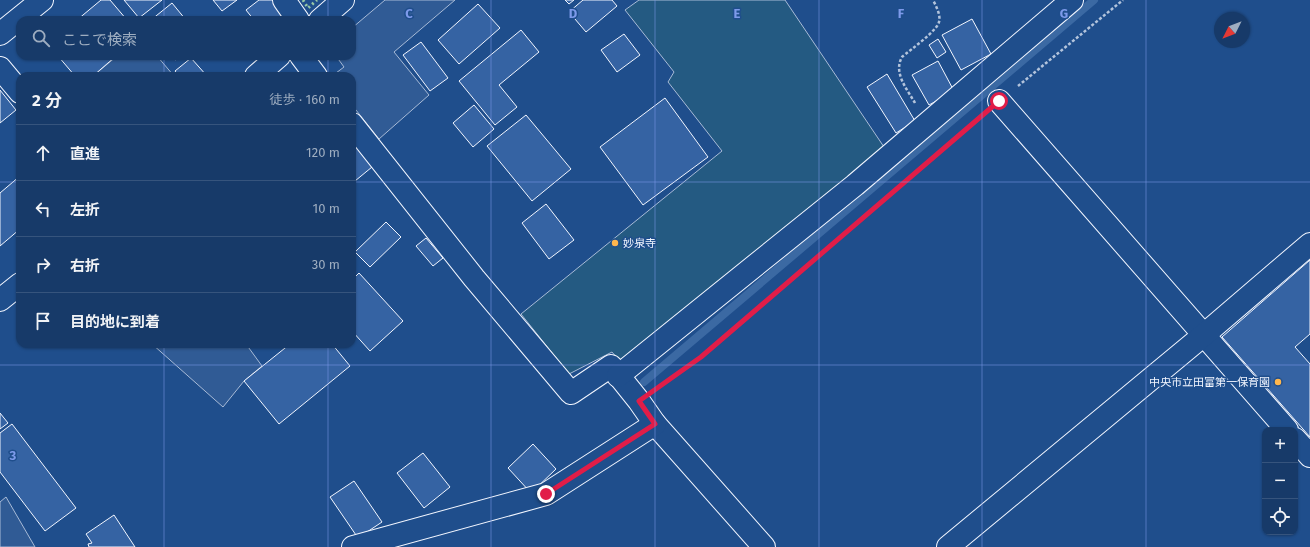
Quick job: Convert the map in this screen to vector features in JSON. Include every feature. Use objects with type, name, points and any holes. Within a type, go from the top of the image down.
[{"type":"street","points":[[22,16],[42,0]]},
{"type":"street","points":[[284,0],[295,16]]},
{"type":"street","points":[[325,16],[343,0]]},
{"type":"street","points":[[618,376],[855,185],[1072,0]]},
{"type":"street","points":[[0,34],[16,21]]},
{"type":"street","points":[[261,72],[274,60]]},
{"type":"street","points":[[304,60],[313,72]]},
{"type":"street","points":[[0,68],[16,87]]},
{"type":"street","points":[[999,101],[1205,334],[1284,427]]},
{"type":"street","points":[[356,129],[469,272],[571,393],[611,366],[655,424],[764,547]]},
{"type":"street","points":[[948,547],[1205,334],[1310,244]]},
{"type":"street","points":[[0,300],[16,287]]},
{"type":"street","points":[[353,547],[546,494],[655,424]]},
{"type":"street","points":[[1298,442],[1310,456]]},
{"type":"path","points":[[928,123],[901,80],[898,71],[899,62],[902,57],[935,28],[939,22],[939,13],[933,0]]},
{"type":"path","points":[[639,401],[701,357],[999,101],[1123,0]]},
{"type":"shaded area","points":[[385,0],[455,0],[394,52],[429,95],[379,139],[356,110],[356,72],[337,72],[344,67],[339,60],[356,60],[356,25]]},
{"type":"shaded area","points":[[639,0],[785,0],[884,147],[621,363],[612,352],[569,374],[521,314],[722,151],[668,82],[674,72],[625,10]]},
{"type":"shaded area","points":[[112,60],[160,60],[171,72],[98,72]]},
{"type":"shaded area","points":[[157,348],[249,348],[262,366],[244,381],[223,407]]},
{"type":"shaded area","points":[[6,497],[35,547],[0,547],[0,502]]},
{"type":"building","points":[[101,0],[110,0],[124,16],[82,16]]},
{"type":"building","points":[[124,0],[162,0],[142,16],[137,16]]},
{"type":"building","points":[[213,0],[237,0],[222,11]]},
{"type":"building","points":[[259,0],[273,0],[286,16],[251,16],[246,10]]},
{"type":"building","points":[[565,0],[574,0],[569,4]]},
{"type":"building","points":[[583,0],[612,0],[617,6],[586,32],[569,12]]},
{"type":"building","points":[[172,3],[183,16],[156,16]]},
{"type":"building","points":[[478,4],[500,28],[459,64],[438,40]]},
{"type":"building","points":[[972,19],[991,54],[961,70],[942,35]]},
{"type":"building","points":[[521,30],[539,52],[499,85],[517,107],[495,125],[459,81]]},
{"type":"building","points":[[624,34],[640,55],[617,72],[601,50]]},
{"type":"building","points":[[938,39],[946,52],[937,58],[929,45]]},
{"type":"building","points":[[421,42],[448,78],[430,91],[403,55]]},
{"type":"building","points":[[61,60],[111,60],[98,72],[72,72]]},
{"type":"building","points":[[189,60],[193,60],[203,72],[176,72],[175,71]]},
{"type":"building","points":[[938,61],[954,91],[929,105],[912,75]]},
{"type":"building","points":[[887,74],[915,121],[896,133],[867,87]]},
{"type":"building","points":[[0,90],[16,110],[0,123]]},
{"type":"building","points":[[665,98],[708,157],[643,205],[600,147]]},
{"type":"building","points":[[474,105],[494,129],[473,147],[453,123]]},
{"type":"building","points":[[526,115],[571,169],[532,201],[487,146]]},
{"type":"building","points":[[356,146],[372,167],[356,180]]},
{"type":"building","points":[[16,179],[16,232],[0,246],[0,193]]},
{"type":"building","points":[[546,204],[574,240],[549,259],[522,223]]},
{"type":"building","points":[[386,222],[401,237],[370,267],[356,253],[356,251]]},
{"type":"building","points":[[426,238],[443,258],[433,266],[416,246]]},
{"type":"building","name":"中央市立田富第一保育園","points":[[1310,260],[1310,334],[1295,347],[1310,364],[1310,437],[1222,337]]},
{"type":"building","points":[[359,273],[403,321],[370,351],[356,335],[356,276]]},
{"type":"building","points":[[285,348],[335,348],[350,366],[279,424],[244,381]]},
{"type":"building","points":[[0,413],[8,423],[0,429]]},
{"type":"building","points":[[12,424],[76,508],[45,531],[0,472],[0,433]]},
{"type":"building","points":[[533,444],[556,469],[531,493],[508,468]]},
{"type":"building","points":[[423,453],[450,487],[424,508],[397,473]]},
{"type":"building","points":[[354,481],[382,522],[358,538],[330,497]]},
{"type":"building","points":[[114,515],[135,547],[89,547],[88,544],[92,543],[86,534]]},
{"type":"waterway","points":[[644,382],[1094,0]]},
{"type":"hedge","points":[[303,0],[308,8],[317,0]]},
{"type":"place","name":"妙泉寺","points":[[615,243]]},
{"type":"place","name":"中央市立田富第一保育園","points":[[1278,382]]},
{"type":"route","points":[[546,494],[655,424],[639,401],[701,357],[999,101]]}]
